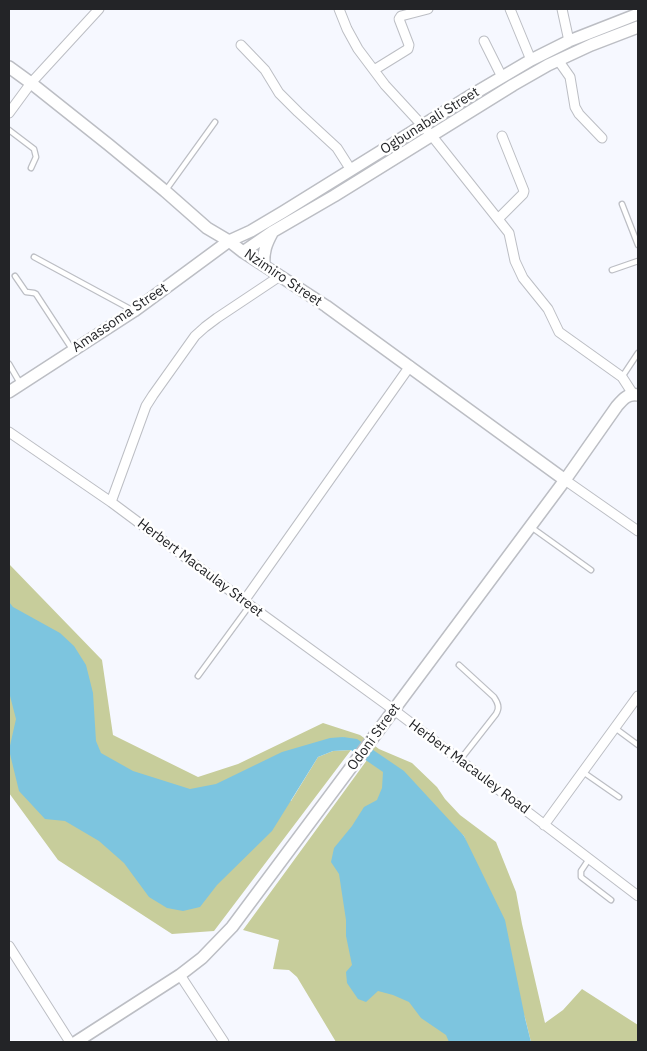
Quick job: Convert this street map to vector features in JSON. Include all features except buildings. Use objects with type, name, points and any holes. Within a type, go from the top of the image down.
[{"type":"street","points":[[9,113],[31,83],[99,9]]},
{"type":"street","points":[[339,9],[358,49],[385,85],[432,136],[510,233],[515,261],[523,278],[548,309],[559,332],[622,378],[636,394]]},
{"type":"street","points":[[374,70],[408,49],[409,46],[399,19],[400,16],[428,9]]},
{"type":"street","points":[[510,9],[531,60]]},
{"type":"street","points":[[562,9],[569,41]]},
{"type":"street","name":"Ogbunabali Street","points":[[229,241],[268,221],[531,60],[569,41],[638,14]]},
{"type":"street","name":"Ogbunabali Street","points":[[244,252],[272,232],[513,85],[558,60],[638,26]]},
{"type":"street","points":[[484,41],[502,77]]},
{"type":"street","points":[[241,45],[265,70],[279,92],[337,148],[351,170]]},
{"type":"street","points":[[558,60],[570,77],[575,107],[579,114],[602,138]]},
{"type":"street","name":"Nzimiro Street","points":[[9,67],[165,191],[207,228],[326,306],[565,480]]},
{"type":"street","points":[[499,218],[524,191],[502,136]]},
{"type":"street","points":[[264,265],[265,249],[272,232]]},
{"type":"street","name":"Amassoma Street","points":[[9,392],[134,311],[229,241]]},
{"type":"street","points":[[111,502],[146,406],[195,336],[217,318],[280,276]]},
{"type":"street","points":[[247,603],[410,366]]},
{"type":"street","name":"Odoni Street","points":[[76,1042],[180,975],[202,958],[232,927],[359,758],[391,708],[565,480],[617,406],[624,398],[636,394]]},
{"type":"street","name":"Herbert Macaulay Street","points":[[9,432],[111,502],[391,708]]},
{"type":"street","points":[[565,480],[638,531]]},
{"type":"street","points":[[544,825],[638,696]]},
{"type":"street","name":"Herbert Macauley Road","points":[[391,708],[638,896]]},
{"type":"street","points":[[9,946],[70,1042]]},
{"type":"street","points":[[180,975],[224,1042]]},
{"type":"lane","points":[[165,191],[215,122]]},
{"type":"lane","points":[[9,130],[34,149],[36,157],[31,168]]},
{"type":"lane","points":[[622,204],[638,245]]},
{"type":"lane","points":[[34,257],[134,311]]},
{"type":"lane","points":[[612,270],[638,261]]},
{"type":"lane","points":[[15,276],[26,292],[36,294],[72,351]]},
{"type":"lane","points":[[622,378],[638,353]]},
{"type":"lane","points":[[9,364],[21,384]]},
{"type":"lane","points":[[530,526],[591,570]]},
{"type":"lane","points":[[198,676],[247,603]]},
{"type":"lane","points":[[458,665],[498,702],[496,714],[460,760]]},
{"type":"lane","points":[[615,728],[638,745]]},
{"type":"lane","points":[[583,772],[619,796]]},
{"type":"lane","points":[[589,859],[581,872],[582,877],[612,900]]},
{"type":"green space","points":[[9,564],[102,660],[113,735],[198,777],[238,764],[323,723],[360,735],[379,749],[412,763],[437,787],[460,815],[496,842],[516,892],[545,1023],[563,1010],[582,989],[638,1025],[638,1042],[531,1042],[525,1018],[464,836],[343,737],[157,834],[9,629]]},
{"type":"green space","points":[[9,689],[64,784],[291,801],[318,757],[333,751],[351,750],[214,931],[172,934],[58,860],[9,793]]},
{"type":"green space","points":[[367,760],[383,771],[508,1042],[336,1042],[297,977],[289,970],[273,969],[279,940],[243,930]]},
{"type":"water","points":[[9,602],[13,607],[60,633],[74,646],[86,665],[93,693],[96,741],[101,753],[133,771],[190,789],[216,784],[282,752],[330,738],[343,737],[357,739],[404,771],[464,836],[505,920],[531,1042],[449,1042],[446,1035],[421,1018],[409,1002],[378,991],[366,1002],[358,999],[347,983],[346,972],[352,965],[346,936],[346,920],[339,874],[331,862],[334,848],[352,826],[364,807],[377,800],[382,788],[383,772],[351,750],[333,751],[318,757],[272,831],[217,885],[200,907],[183,911],[167,908],[149,897],[124,863],[99,841],[65,821],[45,819],[19,791],[9,750],[16,719],[9,692]]}]
